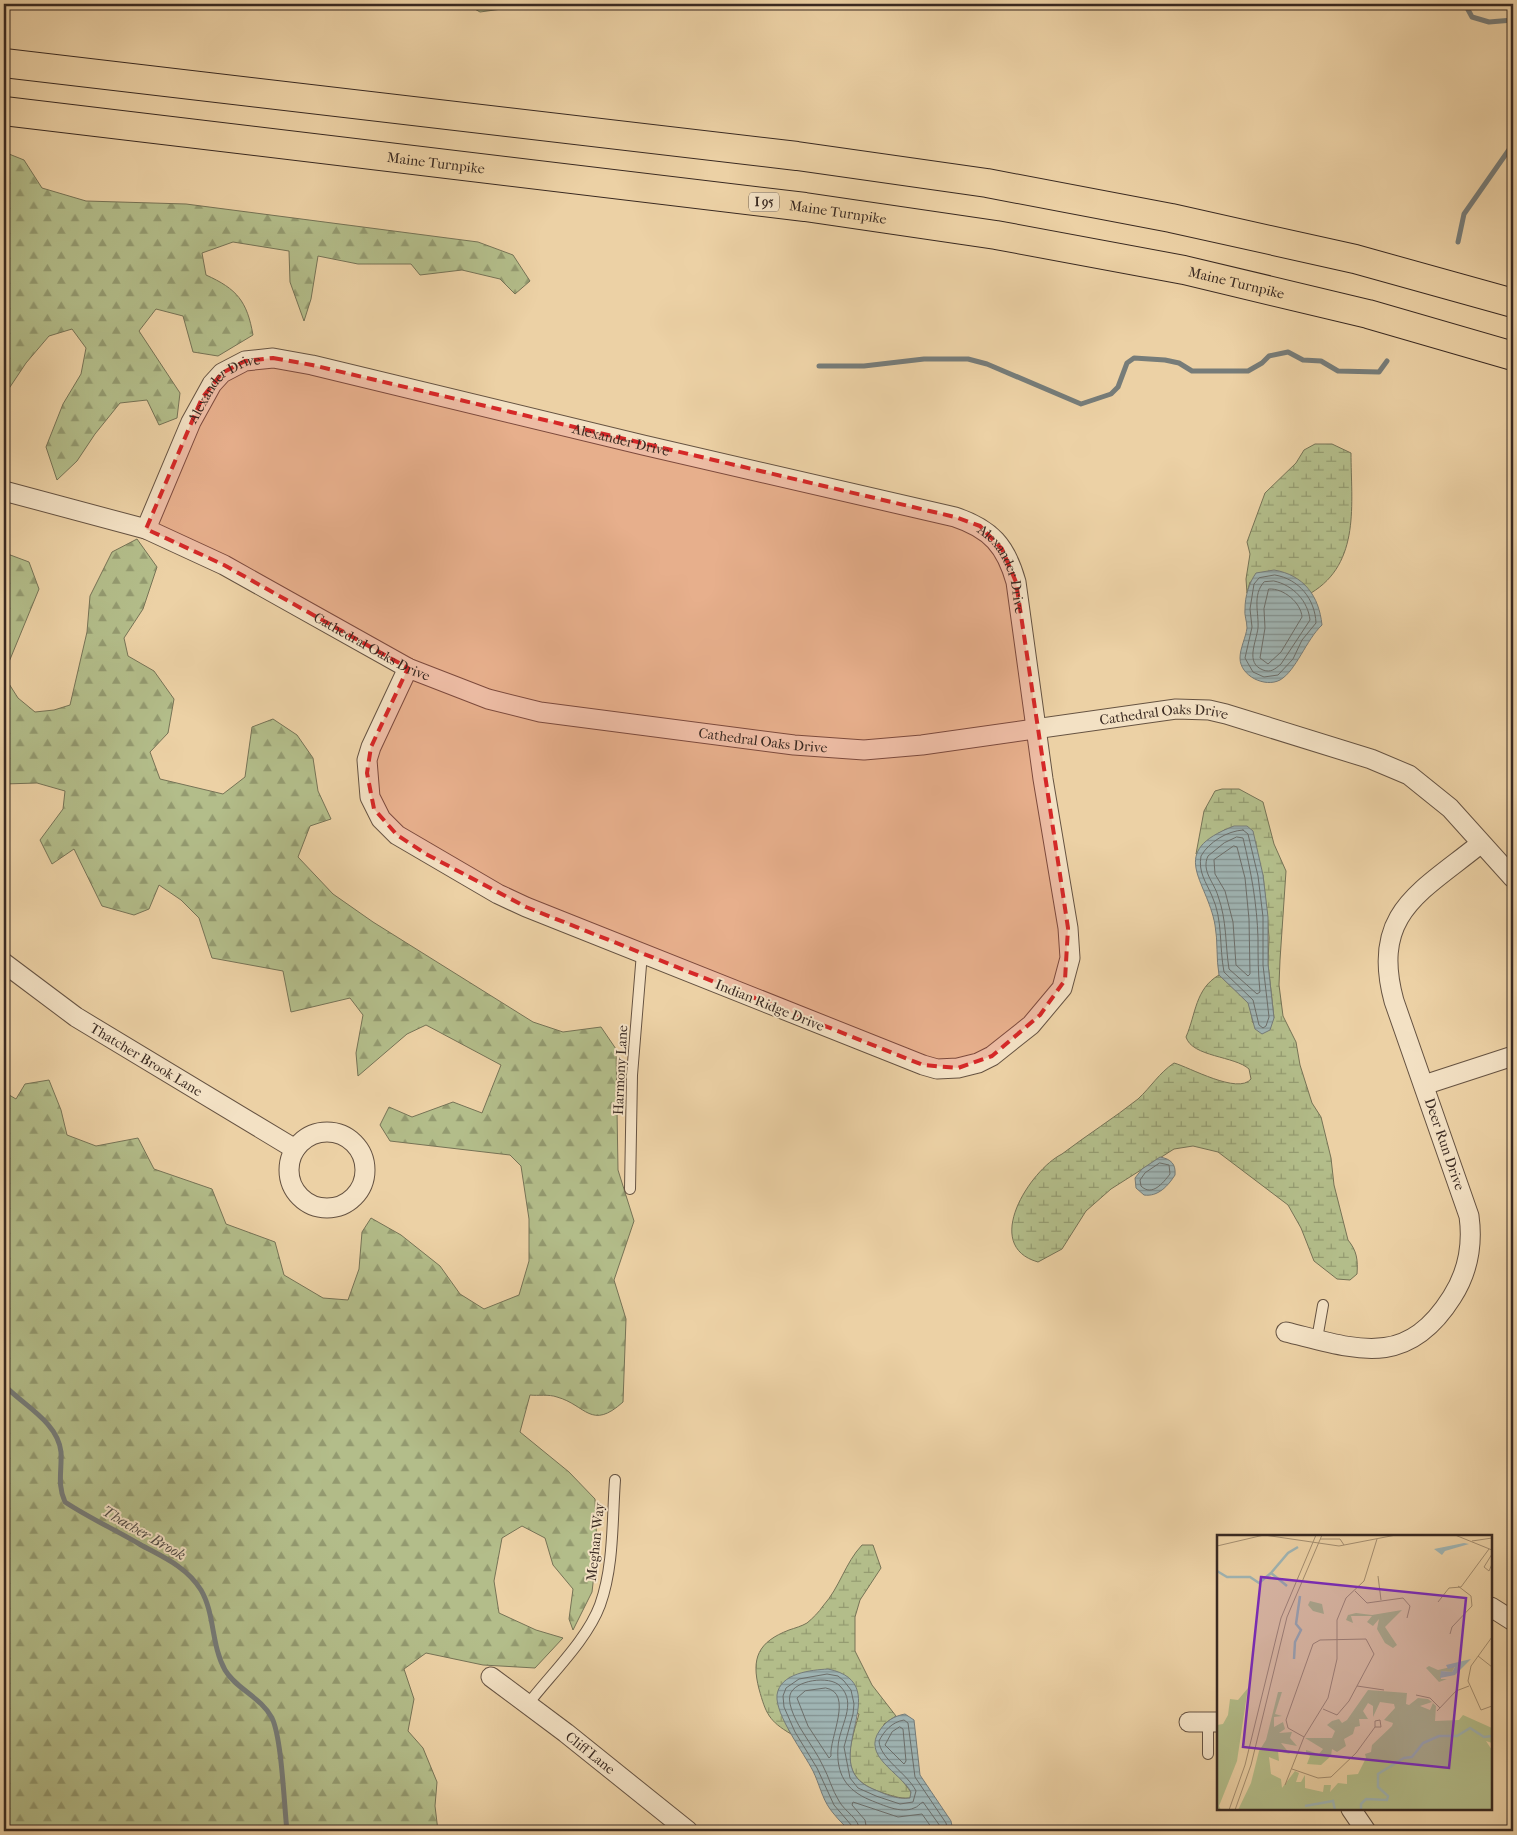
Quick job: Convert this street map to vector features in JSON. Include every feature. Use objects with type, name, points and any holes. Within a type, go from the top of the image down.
[{"type":"highway","points":[[4,63],[797,156],[987,183],[1171,218],[1355,259],[1513,303]]},
{"type":"highway","name":"Maine Turnpike","points":[[4,111],[804,207],[996,234],[1194,273],[1368,314],[1513,356]]},
{"type":"street","name":"Alexander Drive","points":[[146,530],[191,422],[212,384],[232,367],[252,360],[273,358],[312,365],[643,446],[955,517],[972,523],[998,543],[1009,561],[1014,574],[1036,730]]},
{"type":"street","name":"Cathedral Oaks Drive","points":[[4,491],[146,530],[224,565],[408,668],[488,699],[540,712],[837,749],[883,748],[1036,730],[1176,709],[1209,710],[1226,714],[1372,759],[1408,775],[1450,808],[1480,844],[1513,878]]},
{"type":"street","name":"Indian Ridge Drive","points":[[408,668],[371,747],[367,760],[370,797],[381,819],[397,835],[498,894],[923,1065],[949,1069],[985,1060],[1016,1038],[1050,1004],[1062,988],[1069,963],[1068,928],[1036,730]]},
{"type":"street","name":"Deer Run Drive","points":[[1286,1332],[1364,1349],[1386,1348],[1408,1342],[1420,1335],[1435,1321],[1455,1293],[1462,1278],[1470,1251],[1469,1216],[1389,982],[1387,958],[1391,935],[1409,901],[1480,844]]},
{"type":"street","name":"Thatcher Brook Lane","points":[[4,963],[76,1017],[295,1149]]},
{"type":"street","points":[[1424,1085],[1513,1056]]},
{"type":"street","points":[[333,1132],[344,1136],[358,1148],[364,1160],[365,1172],[360,1189],[346,1203],[335,1207],[322,1208],[310,1204],[296,1192],[291,1180],[289,1167],[295,1149],[314,1134],[333,1132]]},
{"type":"street","points":[[1492,1608],[1513,1621]]},
{"type":"street","name":"Cliff Lane","points":[[491,1677],[528,1704],[688,1831]]},
{"type":"street","points":[[1352,1810],[1366,1831]]},
{"type":"lane","name":"Harmony Lane","points":[[630,1189],[632,1075],[642,953]]},
{"type":"lane","points":[[1317,1339],[1323,1305]]},
{"type":"lane","name":"Meghan Way","points":[[528,1704],[586,1629],[600,1605],[609,1568],[615,1480]]},
{"type":"lane","points":[[1205,1722],[1208,1754]]},
{"type":"highlighted area","points":[[273,358],[312,365],[955,517],[980,526],[1002,549],[1016,582],[1068,928],[1065,980],[1040,1015],[992,1056],[958,1068],[923,1065],[526,907],[426,854],[397,835],[374,809],[367,773],[371,747],[408,668],[224,565],[146,529],[202,398],[222,373],[245,361]]},
{"type":"green space","points":[[466,4],[513,4],[509,8],[480,12]]},
{"type":"green space","points":[[4,152],[24,160],[42,188],[86,201],[186,204],[478,242],[513,255],[530,281],[515,294],[500,279],[462,270],[420,275],[411,264],[358,264],[318,256],[311,299],[304,321],[290,282],[289,251],[233,242],[202,253],[206,275],[226,286],[239,298],[251,323],[253,335],[218,356],[193,352],[183,316],[156,309],[139,331],[180,393],[177,418],[159,425],[147,400],[120,403],[95,434],[77,461],[57,480],[46,447],[63,404],[81,374],[86,348],[72,329],[49,336],[26,363],[4,396]]},
{"type":"green space","points":[[1315,444],[1332,444],[1351,453],[1352,511],[1346,549],[1338,566],[1327,580],[1311,593],[1250,582],[1247,593],[1246,579],[1250,554],[1247,542],[1265,493],[1296,463],[1304,450]]},
{"type":"green space","points":[[137,539],[157,567],[143,609],[124,638],[128,656],[154,671],[174,699],[168,733],[150,752],[160,779],[223,794],[245,777],[252,727],[273,719],[297,735],[313,758],[318,791],[331,819],[310,826],[298,857],[333,894],[373,922],[533,1022],[563,1032],[601,1027],[616,1049],[618,1170],[634,1221],[614,1280],[626,1319],[623,1402],[603,1415],[596,1415],[557,1397],[530,1395],[520,1432],[569,1472],[595,1499],[597,1549],[592,1592],[573,1630],[569,1619],[573,1589],[553,1565],[545,1538],[522,1526],[502,1538],[494,1581],[499,1613],[536,1630],[563,1638],[535,1668],[483,1665],[426,1653],[404,1669],[414,1699],[408,1731],[423,1748],[437,1782],[435,1806],[438,1831],[4,1831],[4,1092],[16,1099],[25,1084],[49,1080],[61,1110],[67,1135],[96,1146],[138,1138],[154,1169],[212,1189],[226,1224],[275,1242],[284,1275],[323,1298],[348,1300],[359,1269],[362,1232],[371,1218],[401,1235],[440,1266],[460,1294],[484,1309],[519,1295],[529,1261],[529,1219],[521,1166],[510,1155],[390,1141],[380,1125],[389,1107],[412,1117],[453,1102],[482,1113],[501,1065],[426,1025],[407,1034],[358,1076],[356,1053],[363,1015],[350,998],[291,1012],[283,971],[212,958],[199,918],[181,900],[159,885],[149,909],[134,915],[102,906],[74,849],[52,864],[40,840],[63,809],[65,791],[37,783],[4,784],[4,676],[18,698],[35,712],[54,710],[70,705],[87,632],[90,596],[112,552]]},
{"type":"green space","points":[[5,553],[29,562],[39,589],[4,674]]},
{"type":"green space","points":[[1239,789],[1263,802],[1274,844],[1286,871],[1279,985],[1283,1016],[1296,1042],[1300,1065],[1312,1103],[1321,1117],[1331,1158],[1334,1185],[1348,1240],[1356,1256],[1357,1274],[1350,1280],[1337,1279],[1314,1261],[1301,1228],[1288,1205],[1218,1152],[1193,1146],[1174,1149],[1111,1189],[1086,1211],[1062,1249],[1038,1262],[1021,1253],[1013,1241],[1012,1225],[1025,1191],[1049,1163],[1138,1099],[1174,1063],[1225,1082],[1245,1083],[1251,1079],[1249,1069],[1243,1065],[1196,1049],[1186,1037],[1197,1003],[1205,987],[1219,975],[1249,1003],[1253,1023],[1274,1018],[1268,964],[1269,937],[1263,875],[1226,829],[1208,840],[1196,854],[1204,811],[1215,791]]},
{"type":"green space","points":[[862,1545],[873,1545],[881,1568],[860,1600],[855,1617],[855,1651],[872,1685],[896,1716],[884,1724],[889,1767],[911,1792],[910,1798],[902,1798],[880,1792],[867,1786],[852,1770],[850,1750],[859,1714],[783,1684],[780,1691],[779,1704],[782,1716],[791,1734],[769,1716],[759,1689],[756,1668],[759,1652],[770,1640],[807,1623],[816,1615],[829,1599],[851,1559]]},
{"type":"water","points":[[1274,570],[1294,577],[1308,588],[1317,605],[1322,625],[1286,676],[1274,682],[1267,682],[1254,679],[1249,675],[1244,670],[1240,658],[1247,628],[1245,604],[1249,585],[1256,573]]},
{"type":"water","points":[[1234,826],[1247,826],[1253,831],[1263,875],[1268,917],[1268,964],[1274,1018],[1270,1030],[1262,1034],[1255,1029],[1248,1003],[1219,975],[1215,925],[1196,868],[1196,857],[1201,846],[1213,836]]},
{"type":"water","points":[[1160,1157],[1172,1163],[1175,1168],[1175,1175],[1162,1190],[1154,1194],[1144,1195],[1136,1188],[1135,1178],[1142,1169]]},
{"type":"water","points":[[828,1669],[848,1677],[857,1691],[858,1707],[851,1744],[850,1762],[857,1777],[873,1789],[887,1795],[910,1798],[911,1792],[884,1763],[875,1748],[875,1739],[882,1727],[891,1719],[905,1714],[914,1720],[920,1775],[951,1821],[953,1831],[851,1831],[832,1812],[827,1805],[813,1771],[785,1723],[777,1695],[779,1688],[790,1677],[813,1670]]},
{"type":"waterway","points":[[1465,4],[1472,17],[1489,22],[1513,20]]},
{"type":"waterway","points":[[1458,242],[1464,214],[1513,144]]},
{"type":"waterway","points":[[819,366],[864,366],[924,359],[968,359],[987,364],[1081,404],[1111,394],[1118,387],[1127,363],[1134,358],[1179,363],[1192,371],[1248,371],[1262,363],[1269,356],[1288,352],[1303,360],[1321,361],[1338,371],[1379,372],[1387,361]]},
{"type":"waterway","name":"Thacher Brook","points":[[4,1385],[47,1423],[54,1432],[61,1452],[60,1483],[65,1502],[174,1563],[189,1575],[201,1590],[209,1609],[217,1650],[225,1670],[235,1683],[262,1704],[272,1718],[280,1756],[287,1831]]}]
